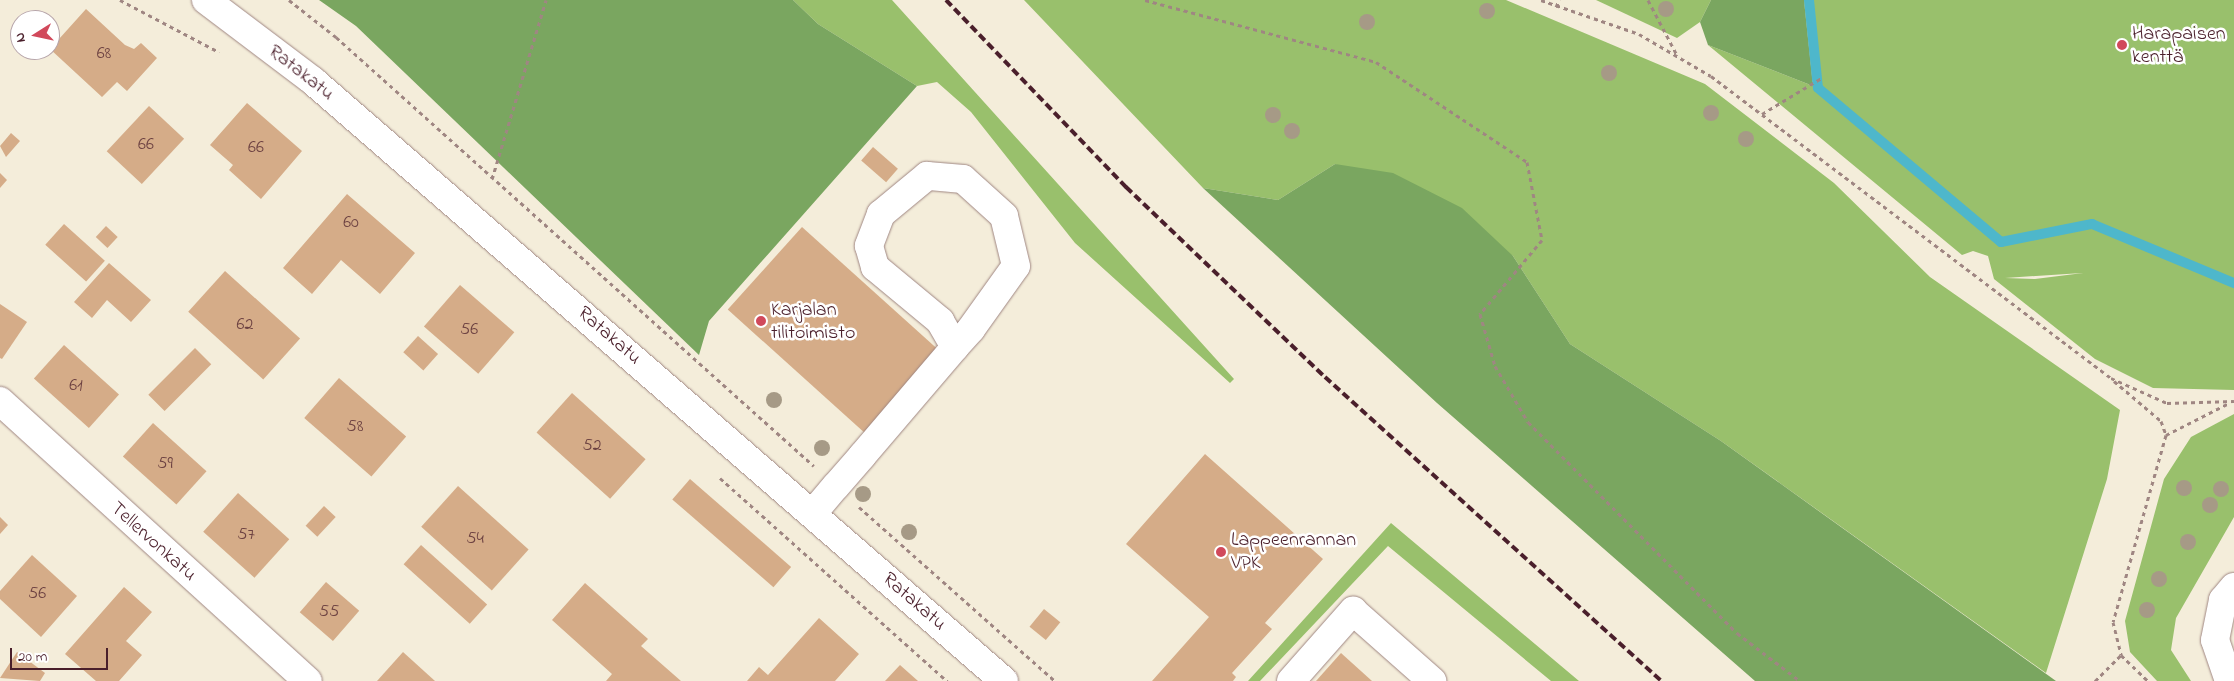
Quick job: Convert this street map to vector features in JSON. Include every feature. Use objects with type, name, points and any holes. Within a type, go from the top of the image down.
[{"type":"main road","name":"Ratakatu","points":[[206,0],[313,81],[814,513],[1004,681]]},
{"type":"main road","points":[[814,513],[955,347],[1016,266],[1004,216],[963,179],[927,176],[881,214],[869,246],[875,267],[940,321],[955,347]]},
{"type":"main road","name":"Tellervonkatu","points":[[0,402],[308,681]]},
{"type":"main road","points":[[2229,681],[2215,640],[2223,600],[2234,587]]},
{"type":"main road","points":[[1291,681],[1353,611],[1432,681]]},
{"type":"path","points":[[120,0],[227,56]]},
{"type":"path","points":[[289,0],[1055,681]]},
{"type":"path","points":[[492,179],[546,0]]},
{"type":"path","points":[[1145,0],[1376,62],[1527,162],[1542,240],[1480,314],[1495,366],[1528,422],[1737,633],[1800,681]]},
{"type":"path","points":[[1541,0],[1556,7],[1640,34],[1678,56],[1762,114],[2111,378],[2161,421],[2166,435],[2113,622],[2121,655],[2148,681]]},
{"type":"path","points":[[1556,7],[1560,0]]},
{"type":"path","points":[[1648,0],[1678,56]]},
{"type":"path","points":[[1762,114],[1823,76]]},
{"type":"path","points":[[2111,378],[2167,404],[2233,401]]},
{"type":"path","points":[[2166,435],[2233,401]]},
{"type":"path","points":[[714,473],[947,681]]},
{"type":"path","points":[[2095,681],[2121,655]]},
{"type":"green space","points":[[319,0],[793,0],[818,24],[917,86],[709,321],[699,355],[356,26]]},
{"type":"green space","points":[[793,0],[892,0],[1234,379],[1230,383],[1075,243],[971,112],[937,82],[917,86],[818,24]]},
{"type":"green space","points":[[1024,0],[1506,0],[1705,84],[1834,183],[1930,277],[2120,410],[2107,479],[2046,673],[1721,441],[1570,344],[1513,256],[1335,164],[1278,200],[1203,188]]},
{"type":"green space","points":[[1596,0],[1711,0],[1700,22],[1677,38]]},
{"type":"green space","points":[[1711,0],[1804,0],[1813,86],[1708,45],[1700,22]]},
{"type":"green space","points":[[1804,0],[2234,0],[2234,390],[2153,388],[2095,359],[1994,279],[1988,256],[1973,251],[1962,255],[1708,45],[1813,86]],"holes":[[[2083,273],[2035,279],[2005,278]]]},
{"type":"green space","points":[[1335,164],[1393,173],[1462,208],[1513,256],[1570,344],[1721,441],[2056,681],[1755,681],[1437,403],[1203,188],[1278,200]]},
{"type":"green space","points":[[2234,414],[2234,517],[2176,618],[2171,650],[2191,681],[2157,681],[2130,652],[2125,621],[2164,479],[2191,437]]},
{"type":"green space","points":[[1391,523],[1579,681],[1551,681],[1388,546],[1260,681],[1248,681]]},
{"type":"building","points":[[86,9],[125,45],[134,49],[141,43],[157,58],[127,91],[117,82],[102,97],[60,58],[60,38]]},
{"type":"building","points":[[247,103],[302,151],[261,199],[229,170],[233,165],[210,145]]},
{"type":"building","points":[[149,106],[184,139],[142,184],[107,151]]},
{"type":"building","points":[[11,133],[20,141],[6,157],[0,146]]},
{"type":"building","points":[[873,147],[898,169],[886,182],[861,161]]},
{"type":"building","points":[[0,173],[7,180],[0,188]]},
{"type":"building","points":[[347,194],[415,253],[380,294],[341,260],[312,294],[283,268]]},
{"type":"building","points":[[64,224],[105,261],[86,282],[45,245]]},
{"type":"building","points":[[106,226],[118,237],[107,248],[96,237]]},
{"type":"building","points":[[802,227],[940,351],[866,434],[728,309]]},
{"type":"building","points":[[109,263],[151,300],[131,322],[107,300],[92,318],[74,302]]},
{"type":"building","points":[[225,271],[300,339],[263,379],[188,312]]},
{"type":"building","points":[[460,285],[514,332],[478,374],[424,327]]},
{"type":"building","points":[[0,304],[27,322],[2,359],[0,358]]},
{"type":"building","points":[[418,336],[438,354],[423,370],[403,352]]},
{"type":"building","points":[[64,345],[119,395],[89,428],[34,378]]},
{"type":"building","points":[[195,348],[211,364],[165,411],[148,395]]},
{"type":"building","points":[[339,378],[406,436],[371,476],[304,418]]},
{"type":"building","points":[[572,393],[646,459],[610,499],[537,432]]},
{"type":"building","points":[[153,423],[207,471],[176,505],[123,456]]},
{"type":"building","points":[[1205,454],[1323,559],[1265,623],[1272,629],[1232,673],[1236,677],[1233,681],[1152,681],[1209,617],[1126,544]]},
{"type":"building","points":[[690,479],[791,567],[773,587],[672,499]]},
{"type":"building","points":[[458,486],[529,550],[492,590],[421,527]]},
{"type":"building","points":[[238,493],[289,539],[254,578],[203,532]]},
{"type":"building","points":[[324,506],[336,517],[317,537],[306,526]]},
{"type":"building","points":[[0,517],[8,525],[0,534]]},
{"type":"building","points":[[421,545],[487,605],[470,624],[404,564]]},
{"type":"building","points":[[32,555],[77,596],[41,637],[0,599],[0,591]]},
{"type":"building","points":[[326,582],[359,611],[333,641],[300,612]]},
{"type":"building","points":[[585,583],[648,639],[641,646],[681,681],[606,681],[612,674],[552,620]]},
{"type":"building","points":[[124,587],[152,612],[126,641],[142,655],[119,681],[96,681],[65,654]]},
{"type":"building","points":[[1044,609],[1060,622],[1046,640],[1030,627]]},
{"type":"building","points":[[819,618],[859,654],[835,681],[747,681],[759,667],[768,675]]},
{"type":"building","points":[[17,652],[45,673],[40,681],[0,678]]},
{"type":"building","points":[[403,652],[435,681],[377,681]]},
{"type":"building","points":[[1341,653],[1372,681],[1316,681]]},
{"type":"building","points":[[900,665],[918,681],[885,681]]},
{"type":"waterway","points":[[1809,0],[1818,88],[2001,242],[2092,224],[2234,283]]},
{"type":"railway","points":[[946,0],[1126,187],[1325,377],[1662,681]]},
{"type":"place","name":"Harapaisen kenttä","points":[[2122,45]]},
{"type":"place","name":"Karjalan tilitoimisto","points":[[761,321]]},
{"type":"place","name":"Lappeenrannan VPK","points":[[1221,552]]}]
